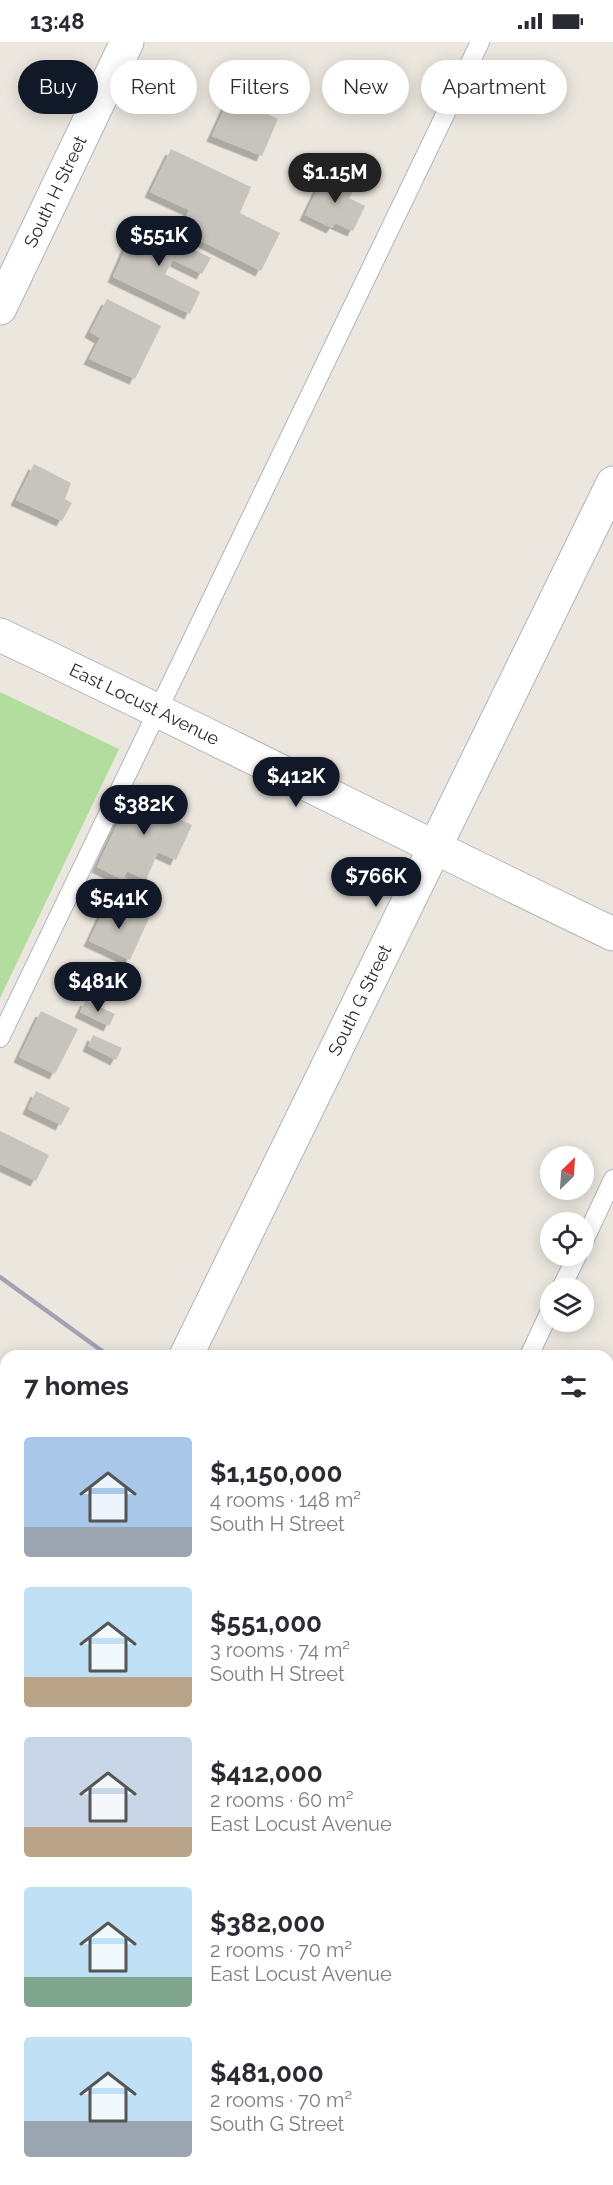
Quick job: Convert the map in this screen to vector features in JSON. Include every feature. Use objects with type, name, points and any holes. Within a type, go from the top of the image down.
[{"type":"street","name":"South H Street","points":[[0,308],[127,42]]},
{"type":"street","name":"South G Street","points":[[189,1350],[613,483]]},
{"type":"street","name":"East Locust Avenue","points":[[0,635],[613,934]]},
{"type":"lane","points":[[0,1038],[480,42]]},
{"type":"lane","points":[[594,1220],[613,1179]]},
{"type":"lane","points":[[532,1350],[540,1332]]},
{"type":"green space","points":[[0,692],[119,749],[0,998]]},
{"type":"building","points":[[222,114],[268,114],[278,119],[262,156],[212,136]]},
{"type":"building","points":[[171,149],[251,187],[240,213],[280,233],[261,271],[180,230],[189,210],[150,192]]},
{"type":"building","points":[[325,173],[355,188],[349,198],[365,206],[353,231],[335,223],[332,228],[305,215]]},
{"type":"building","points":[[137,222],[211,258],[202,274],[173,260],[165,274],[200,292],[190,314],[113,277]]},
{"type":"building","points":[[107,299],[161,326],[135,379],[89,359],[100,338],[90,332]]},
{"type":"building","points":[[34,464],[71,483],[65,499],[72,503],[62,521],[16,500]]},
{"type":"building","points":[[135,786],[180,806],[175,817],[192,825],[176,860],[158,852],[146,880],[127,871],[123,880],[97,867]]},
{"type":"building","points":[[108,900],[149,918],[130,960],[89,941]]},
{"type":"building","points":[[86,1000],[115,1014],[109,1026],[80,1012]]},
{"type":"building","points":[[41,1011],[78,1029],[55,1074],[19,1057]]},
{"type":"building","points":[[93,1035],[122,1048],[116,1060],[88,1046]]},
{"type":"building","points":[[36,1091],[70,1108],[61,1125],[28,1109]]},
{"type":"building","points":[[0,1131],[49,1155],[36,1181],[0,1164]]},
{"type":"railway","points":[[0,1277],[101,1350]]}]
